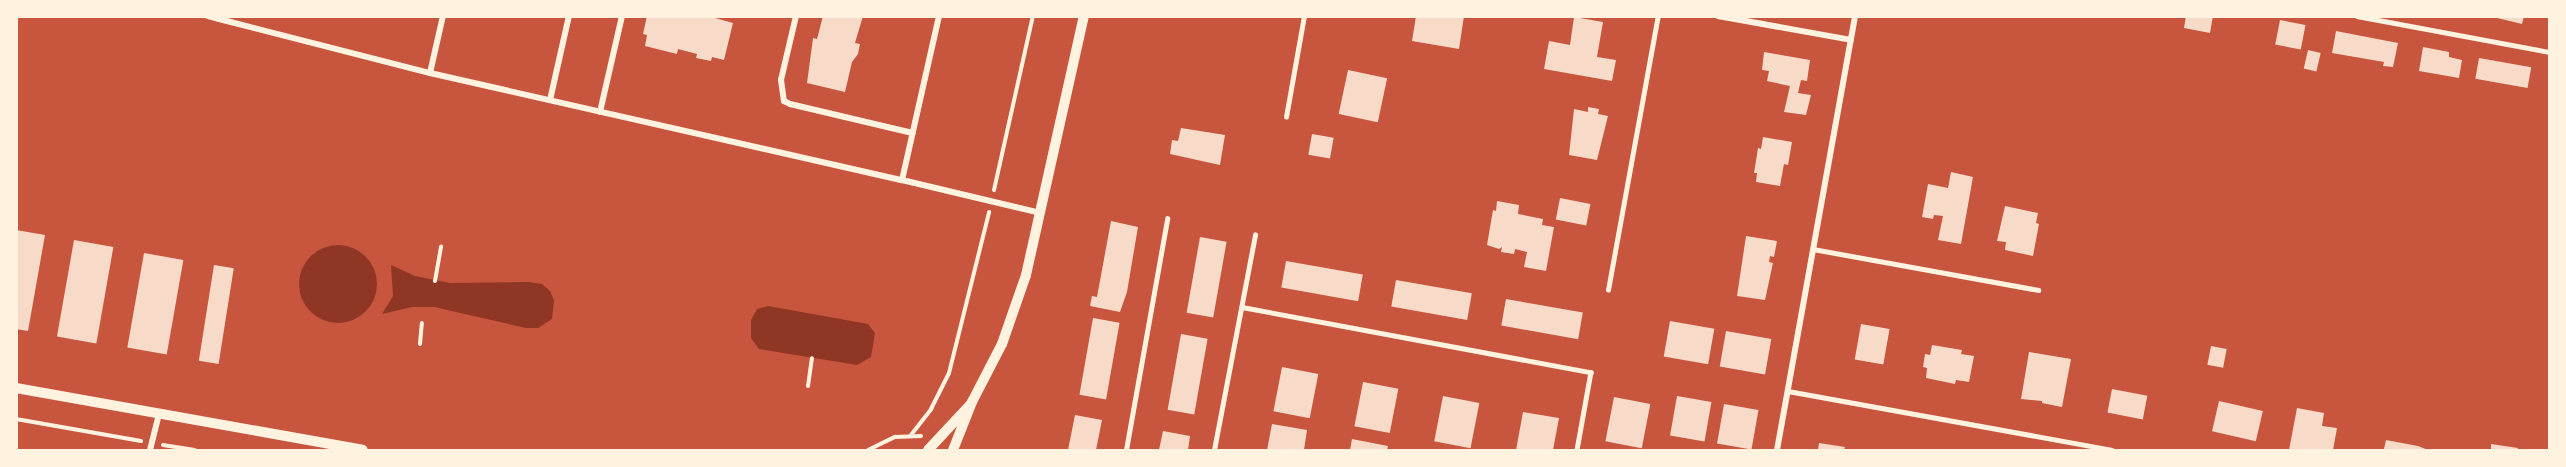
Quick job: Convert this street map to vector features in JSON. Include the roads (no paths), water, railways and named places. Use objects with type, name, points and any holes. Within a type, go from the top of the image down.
[{"type":"street","points":[[208,16],[430,73],[902,180],[1041,214]]},
{"type":"street","points":[[430,73],[443,16]]},
{"type":"street","points":[[550,100],[569,16]]},
{"type":"street","points":[[600,112],[622,16]]},
{"type":"street","points":[[796,16],[781,80],[784,100],[790,104],[913,133]]},
{"type":"street","points":[[902,180],[939,16]]},
{"type":"street","points":[[953,450],[972,402],[1002,344],[1026,275],[1084,16]]},
{"type":"street","points":[[1718,16],[1851,40]]},
{"type":"street","points":[[1777,450],[1855,16]]},
{"type":"street","points":[[16,388],[363,450]]},
{"type":"street","points":[[928,450],[972,402]]},
{"type":"street","points":[[150,450],[159,413]]},
{"type":"lane","points":[[1286,117],[1304,16]]},
{"type":"lane","points":[[1608,290],[1658,16]]},
{"type":"lane","points":[[2357,16],[2550,52]]},
{"type":"lane","points":[[1126,450],[1167,219]]},
{"type":"lane","points":[[1214,450],[1256,236]]},
{"type":"lane","points":[[1813,249],[2038,290]]},
{"type":"lane","points":[[1242,307],[1591,372],[1576,450]]},
{"type":"lane","points":[[1788,391],[2112,450]]}]
